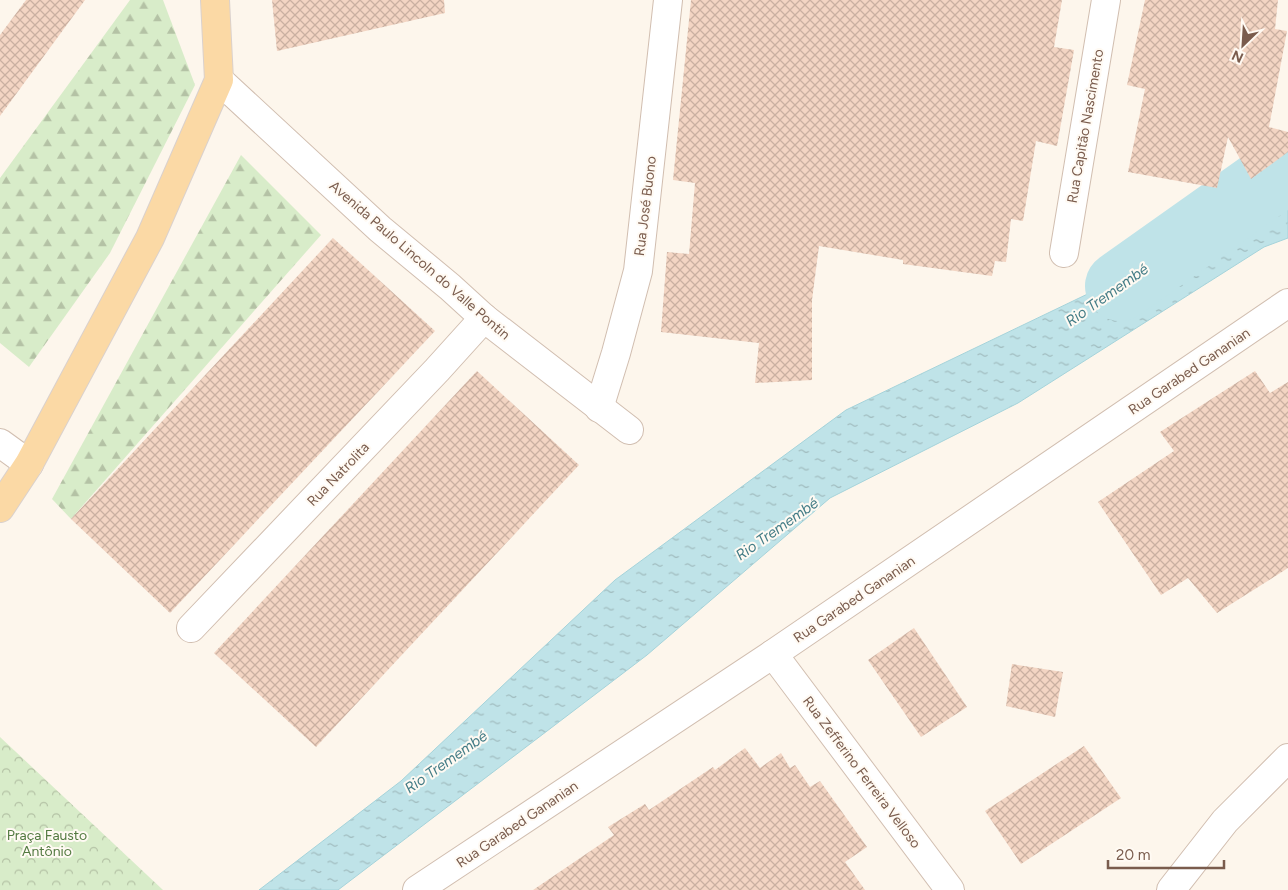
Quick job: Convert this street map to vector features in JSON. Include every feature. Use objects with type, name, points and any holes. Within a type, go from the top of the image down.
[{"type":"main road","points":[[0,508],[29,464],[150,238],[219,80],[215,0]]},
{"type":"street","name":"Rua José Buono","points":[[599,408],[638,271],[668,0]]},
{"type":"street","name":"Rua Capitão Nascimento","points":[[1064,253],[1106,0]]},
{"type":"street","name":"Avenida Paulo Lincoln do Valle Pontin","points":[[219,80],[380,229],[450,286],[484,318],[629,430]]},
{"type":"street","name":"Rua Garabed Gananian","points":[[417,890],[773,654],[1288,303]]},
{"type":"street","name":"Rua Natrolita","points":[[191,628],[484,318]]},
{"type":"street","points":[[0,443],[29,464]]},
{"type":"street","name":"Rua Zefferino Ferreira Velloso","points":[[773,654],[950,890]]},
{"type":"street","points":[[1171,890],[1225,822],[1288,758]]},
{"type":"green space","points":[[130,0],[163,0],[195,85],[110,253],[29,367],[0,343],[0,178]]},
{"type":"green space","points":[[241,155],[321,235],[71,519],[52,499]]},
{"type":"green space","name":"Praça Fausto Antônio","points":[[0,737],[163,890],[0,890]]},
{"type":"water","points":[[1288,175],[1288,238],[1264,247],[1018,403],[830,498],[647,655],[338,890],[259,890],[401,781],[615,580],[846,410],[1123,277]]},
{"type":"building","points":[[26,0],[85,0],[0,116],[0,35]]},
{"type":"building","points":[[272,0],[444,0],[445,13],[277,51]]},
{"type":"building","points":[[691,0],[1062,0],[1054,47],[1074,50],[1057,146],[1036,141],[1023,221],[1011,219],[1006,262],[995,261],[992,276],[903,264],[903,260],[819,246],[812,300],[812,380],[755,383],[759,343],[661,332],[667,252],[689,254],[695,183],[673,180]]},
{"type":"building","points":[[1145,0],[1278,0],[1275,29],[1287,31],[1269,127],[1288,132],[1288,152],[1251,179],[1228,137],[1217,188],[1128,172],[1145,89],[1127,85]]},
{"type":"building","points":[[333,238],[435,331],[170,613],[71,519]]},
{"type":"building","points":[[477,371],[579,465],[316,747],[214,653]]},
{"type":"building","points":[[1255,371],[1270,393],[1288,382],[1288,568],[1217,613],[1188,578],[1161,595],[1098,502],[1174,451],[1160,432]]},
{"type":"building","points":[[914,628],[967,707],[921,737],[868,660]]},
{"type":"building","points":[[1012,664],[1063,672],[1055,717],[1006,706]]},
{"type":"building","points":[[1084,746],[1121,798],[1021,864],[985,811]]},
{"type":"building","points":[[745,748],[760,768],[781,753],[790,768],[795,765],[810,787],[820,781],[867,847],[845,862],[865,890],[533,890],[614,835],[608,827],[645,804],[649,810],[713,767],[715,770]]},
{"type":"waterway","name":"Rio Tremembé","points":[[1120,286],[1288,167]]}]
